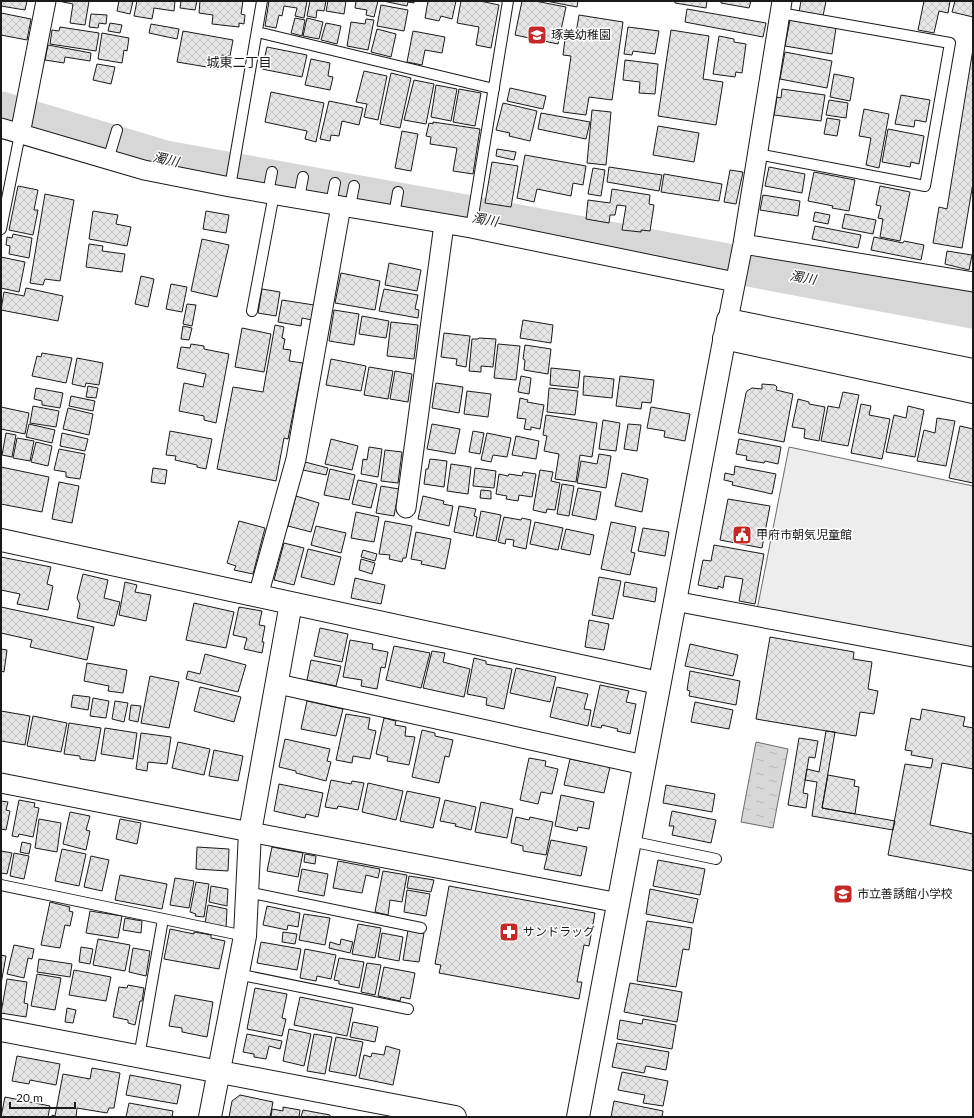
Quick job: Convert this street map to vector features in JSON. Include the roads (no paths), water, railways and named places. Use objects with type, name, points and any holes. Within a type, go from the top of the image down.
[{"type":"street","points":[[20,134],[46,1]]},
{"type":"street","points":[[578,1117],[742,245],[781,7]]},
{"type":"street","points":[[1,128],[110,156],[144,170],[394,211],[444,224],[471,225],[735,282]]},
{"type":"street","points":[[258,596],[296,459],[341,203]]},
{"type":"street","points":[[406,508],[444,224]]},
{"type":"street","points":[[742,245],[973,282]]},
{"type":"street","points":[[726,329],[973,370]]},
{"type":"street","points":[[726,329],[973,392]]},
{"type":"street","points":[[1,540],[659,683]]},
{"type":"street","points":[[674,601],[973,656]]},
{"type":"street","points":[[210,1117],[245,936],[250,832],[278,684],[291,603]]},
{"type":"street","points":[[278,684],[644,766]]},
{"type":"street","points":[[1,783],[619,904]]},
{"type":"street","points":[[2,1033],[139,1057],[455,1117]]},
{"type":"lane","points":[[230,184],[262,1]]},
{"type":"lane","points":[[471,225],[508,1]]},
{"type":"lane","points":[[757,154],[924,186],[950,43],[781,7]]},
{"type":"lane","points":[[256,32],[494,89]]},
{"type":"lane","points":[[110,156],[117,130]]},
{"type":"lane","points":[[1,229],[20,134]]},
{"type":"lane","points":[[252,311],[271,191],[272,172]]},
{"type":"lane","points":[[299,195],[303,177]]},
{"type":"lane","points":[[335,183],[341,203]]},
{"type":"lane","points":[[341,203],[354,186]]},
{"type":"lane","points":[[394,211],[398,192]]},
{"type":"lane","points":[[630,841],[716,859]]},
{"type":"lane","points":[[1,885],[245,936]]},
{"type":"lane","points":[[247,892],[422,928]]},
{"type":"lane","points":[[139,1057],[163,919]]},
{"type":"lane","points":[[237,974],[408,1009]]},
{"type":"water","points":[[756,742],[788,749],[773,828],[741,822]]},
{"type":"waterway","name":"濁川","points":[[1,111],[165,160],[465,214],[973,309]]},
{"type":"place","name":"琢美幼稚園","points":[[537,35]]},
{"type":"place","name":"甲府市朝気児童館","points":[[742,535]]},
{"type":"place","name":"市立善誘館小学校","points":[[843,894]]},
{"type":"place","name":"サンドラッグ","points":[[509,932]]},
{"type":"district","name":"城東二丁目","points":[[239,62]]}]
